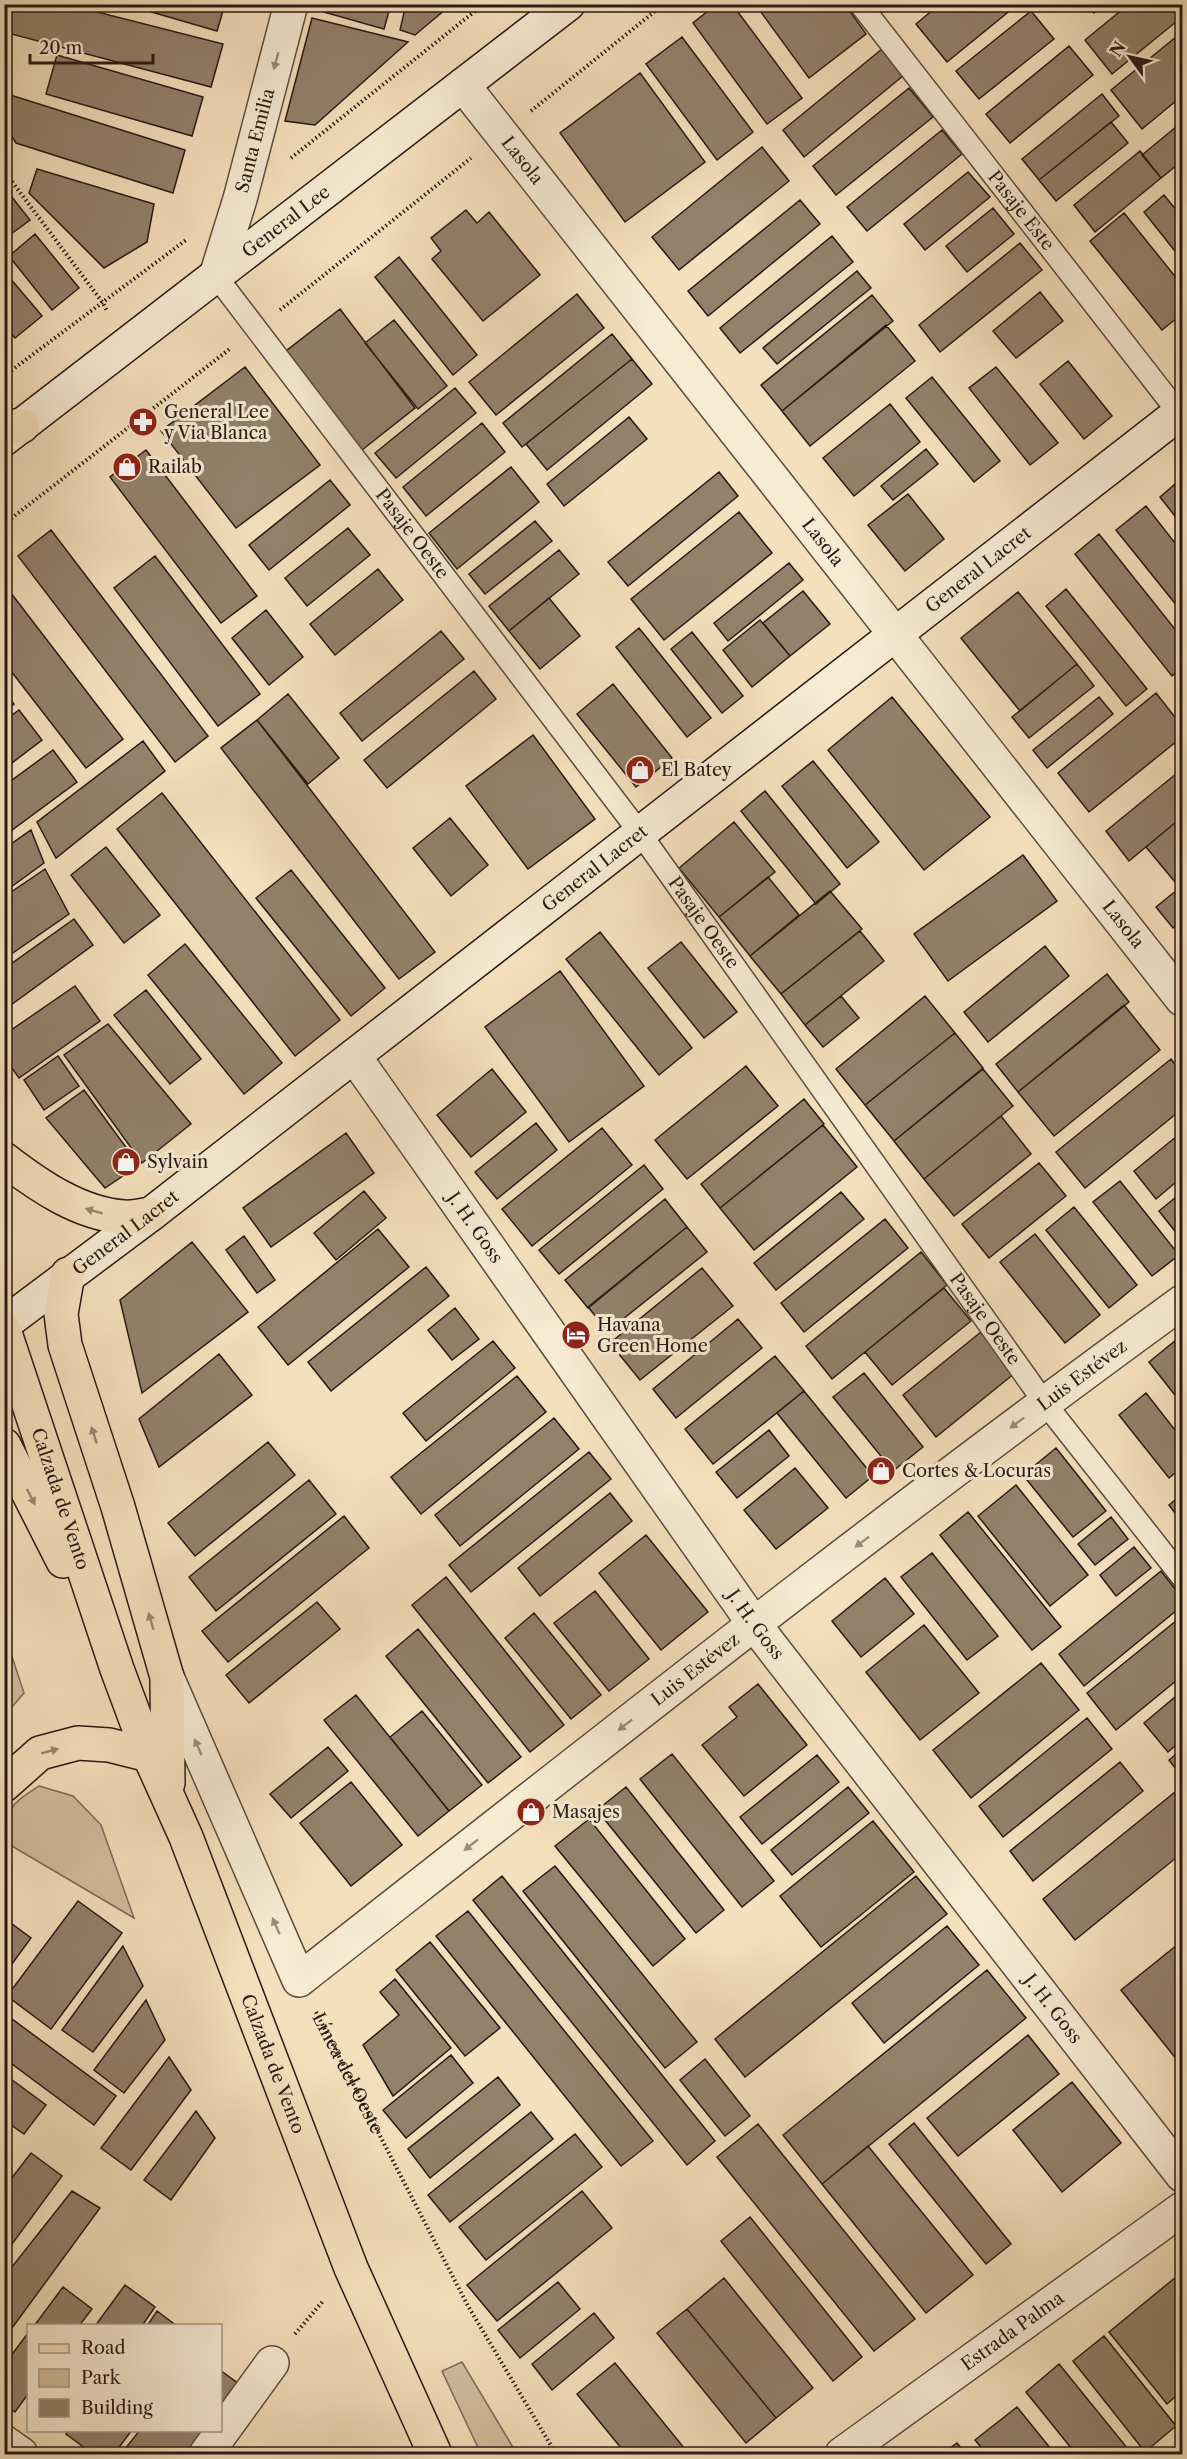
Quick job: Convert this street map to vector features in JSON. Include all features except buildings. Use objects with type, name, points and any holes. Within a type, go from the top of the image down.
[{"type":"main road","points":[[4,1159],[52,1191],[87,1210],[127,1218],[151,1214]]},
{"type":"main road","points":[[68,1274],[61,1314],[65,1345],[118,1507],[167,1677],[168,1797]]},
{"type":"main road","name":"Calzada de Vento","points":[[4,1330],[117,1669],[149,1755],[186,1837],[351,2268],[435,2454]]},
{"type":"main road","name":"Calzada de Vento","points":[[4,1445],[117,1669]]},
{"type":"main road","points":[[4,1785],[40,1753],[78,1743],[109,1745],[149,1755]]},
{"type":"street","name":"Santa Emilia","points":[[216,276],[240,199],[291,4]]},
{"type":"street","name":"General Lee","points":[[10,430],[123,348],[568,4]]},
{"type":"street","name":"Lasola","points":[[463,85],[1182,999]]},
{"type":"street","name":"General Lacret","points":[[4,1324],[151,1214],[894,635],[1182,414]]},
{"type":"street","name":"J. H. Goss","points":[[354,1056],[754,1624],[1182,2175]]},
{"type":"street","name":"Luis Estévez","points":[[299,1980],[754,1624],[1044,1402],[1182,1302]]},
{"type":"street","points":[[167,1677],[299,1980]]},
{"type":"street","name":"Estrada Palma","points":[[842,2454],[1182,2209]]},
{"type":"street","points":[[222,2432],[272,2363]]},
{"type":"street","points":[[206,2454],[222,2432]]},
{"type":"street","points":[[4,2442],[21,2454]]},
{"type":"lane","name":"Pasaje Este","points":[[860,4],[1182,414]]},
{"type":"lane","name":"Pasaje Oeste","points":[[216,276],[640,834],[1044,1402],[1182,1576]]},
{"type":"path","points":[[4,524],[256,328],[664,4]]},
{"type":"path","points":[[4,171],[104,303],[123,348]]},
{"type":"path","name":"Línea del Oeste","points":[[299,1980],[468,2306],[556,2454]]},
{"type":"path","points":[[272,2363],[351,2268]]},
{"type":"green space","points":[[4,1632],[24,1693],[5,1715],[4,1715]]},
{"type":"green space","points":[[39,1786],[73,1796],[101,1825],[134,1918],[5,1842],[8,1814],[16,1803]]},
{"type":"green space","points":[[462,2362],[517,2454],[481,2454],[442,2371]]},
{"type":"place","name":"General Lee y Via Blanca","points":[[143,422]]},
{"type":"place","name":"Railab","points":[[127,467]]},
{"type":"place","name":"El Batey","points":[[640,770]]},
{"type":"place","name":"Sylvain","points":[[126,1162]]},
{"type":"place","name":"Havana Green Home","points":[[576,1335]]},
{"type":"place","name":"Cortes & Locuras","points":[[881,1471]]},
{"type":"place","name":"Masajes","points":[[531,1812]]}]
